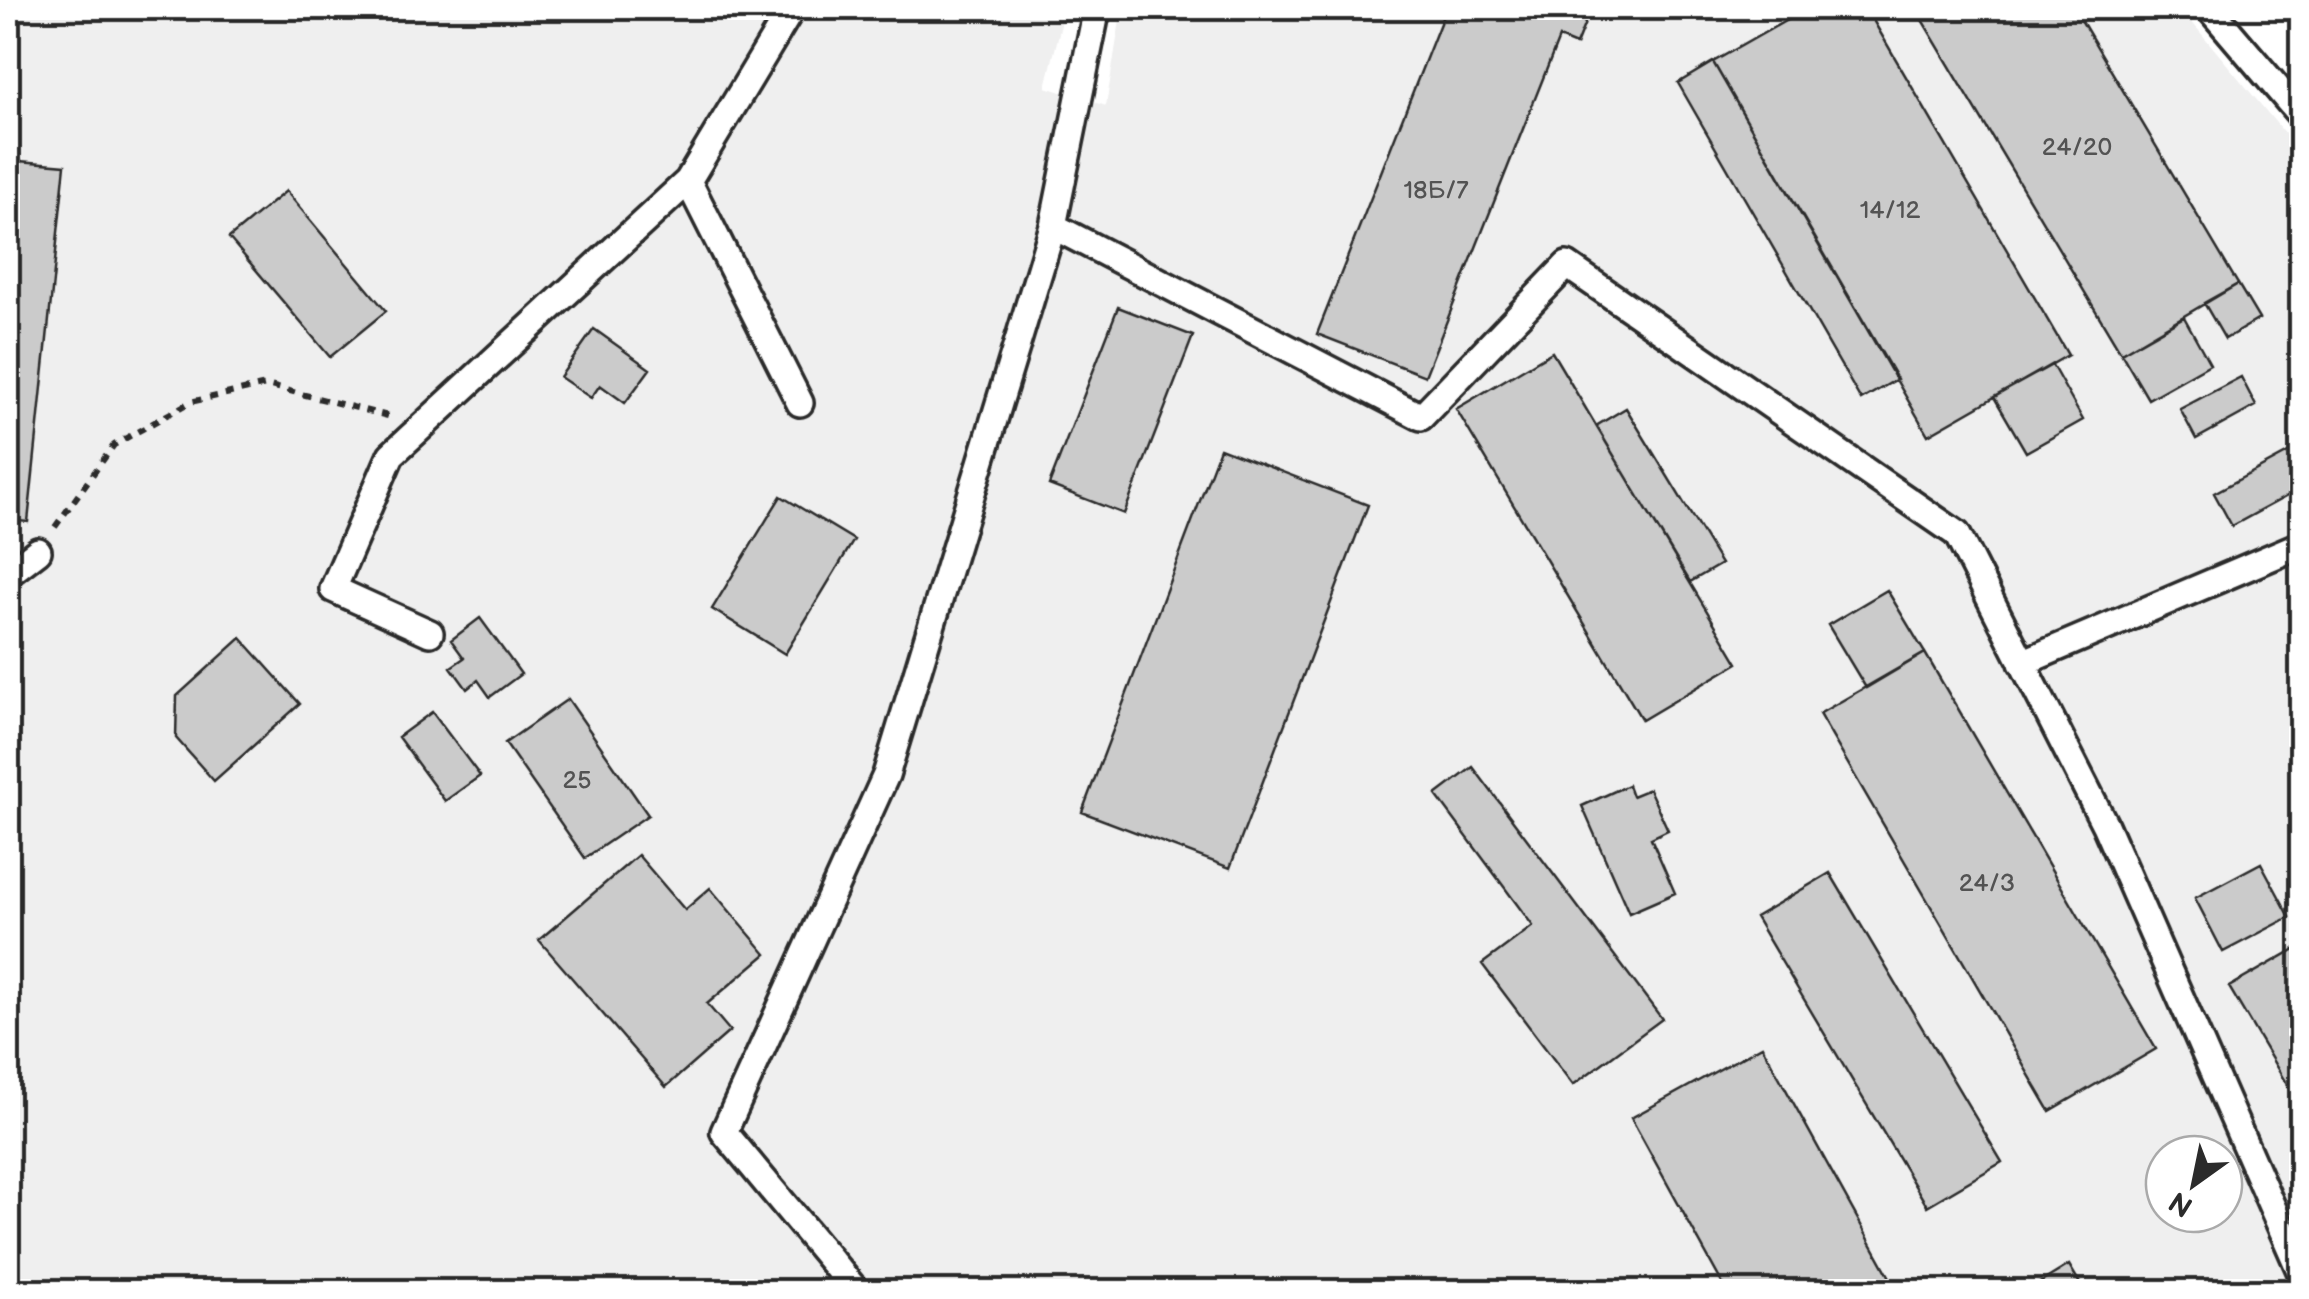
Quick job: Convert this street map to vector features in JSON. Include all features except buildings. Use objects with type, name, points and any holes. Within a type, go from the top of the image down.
[{"type":"lane","points":[[430,634],[333,590],[390,456],[688,181],[792,8]]},
{"type":"lane","points":[[856,1292],[724,1132],[886,775],[1053,226],[1097,8]]},
{"type":"lane","points":[[2209,8],[2302,118]]},
{"type":"lane","points":[[688,181],[800,404]]},
{"type":"lane","points":[[1053,226],[1421,417],[1567,264],[1957,534],[2105,825],[2302,1275]]},
{"type":"lane","points":[[2022,662],[2302,544]]},
{"type":"lane","points":[[8,574],[38,551]]},
{"type":"path","points":[[38,551],[114,446],[190,402],[266,385],[423,425]]},
{"type":"shaded area","points":[[8,8],[1065,8],[1046,87],[1106,106],[1122,8],[2180,8],[2301,153],[2301,1291],[8,1292]]}]
